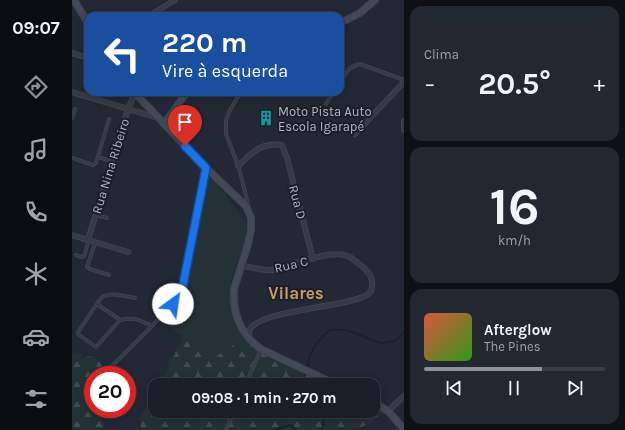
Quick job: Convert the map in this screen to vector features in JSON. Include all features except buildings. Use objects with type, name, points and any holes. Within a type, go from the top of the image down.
[{"type":"main road","points":[[344,21],[360,13],[375,0]]},
{"type":"main road","points":[[74,3],[84,17]]},
{"type":"main road","points":[[137,96],[206,168],[246,206],[250,218],[251,230],[234,289],[234,306],[237,320],[249,338],[261,349],[322,378]]},
{"type":"main road","points":[[164,124],[184,96]]},
{"type":"main road","points":[[380,406],[388,411],[404,429]]},
{"type":"street","points":[[156,12],[175,0]]},
{"type":"street","points":[[72,53],[84,57]]},
{"type":"street","points":[[355,134],[404,81]]},
{"type":"street","points":[[72,92],[84,96]]},
{"type":"street","points":[[85,96],[159,119]]},
{"type":"street","name":"Rua Nina Ribeiro","points":[[88,240],[111,161],[133,96]]},
{"type":"street","points":[[404,121],[404,130]]},
{"type":"street","name":"Rua D","points":[[238,166],[263,146],[275,144],[282,145],[287,158],[313,259]]},
{"type":"street","points":[[72,235],[128,252]]},
{"type":"street","name":"Rua C","points":[[241,265],[253,269],[276,270],[328,254],[341,254],[350,257],[370,275],[372,290],[369,294],[360,298],[271,317],[256,324],[250,329],[249,338]]},
{"type":"street","points":[[388,411],[404,396]]},
{"type":"lane","points":[[344,76],[349,68],[360,64],[404,81]]},
{"type":"lane","points":[[238,96],[226,120],[226,134],[238,166],[248,204],[246,206]]},
{"type":"lane","points":[[326,104],[331,96]]},
{"type":"lane","points":[[72,118],[75,109]]},
{"type":"lane","points":[[72,158],[92,165],[96,164],[109,119]]},
{"type":"lane","points":[[98,157],[111,161]]},
{"type":"lane","points":[[113,365],[181,295],[206,168]]},
{"type":"lane","points":[[95,215],[107,218]]},
{"type":"lane","points":[[76,255],[82,257],[84,256],[88,240]]},
{"type":"lane","points":[[95,242],[87,266],[90,269],[109,275]]},
{"type":"lane","points":[[135,298],[111,294],[105,295],[97,304],[78,334],[94,347],[98,346],[120,320],[129,318],[137,319],[152,326]]},
{"type":"lane","points":[[97,304],[120,320]]},
{"type":"lane","points":[[248,378],[261,349]]},
{"type":"lane","points":[[226,430],[231,418]]},
{"type":"green space","points":[[208,173],[247,223],[245,244],[233,273],[229,298],[235,323],[244,337],[218,355],[196,350],[181,335],[161,320],[184,296]]},
{"type":"green space","points":[[181,335],[196,350],[218,355],[244,337],[256,348],[316,378],[162,378],[168,370],[169,360],[175,355],[176,348],[181,344]]},
{"type":"green space","points":[[72,354],[82,354],[84,356],[72,363]]},
{"type":"green space","points":[[93,356],[104,366],[84,366],[84,418],[101,418],[104,424],[102,430],[83,430],[72,427],[72,363],[84,357]]},
{"type":"green space","points":[[148,407],[148,418],[378,418],[369,424],[352,430],[141,430],[140,421],[144,410]]},
{"type":"green space","points":[[380,409],[385,413],[380,416]]},
{"type":"waterway","points":[[307,367],[308,361],[315,346],[330,330],[347,330],[380,343],[395,341],[404,332]]},
{"type":"waterway","points":[[303,378],[306,373]]},
{"type":"waterway","points":[[322,430],[323,418]]},
{"type":"waterway","points":[[275,430],[290,425],[296,430]]},
{"type":"place","name":"Moto Pista Auto Escola Igarapé","points":[[266,118]]},
{"type":"district","name":"Vilares","points":[[296,293]]},
{"type":"route","points":[[173,304],[181,295],[206,168],[185,146]]}]
